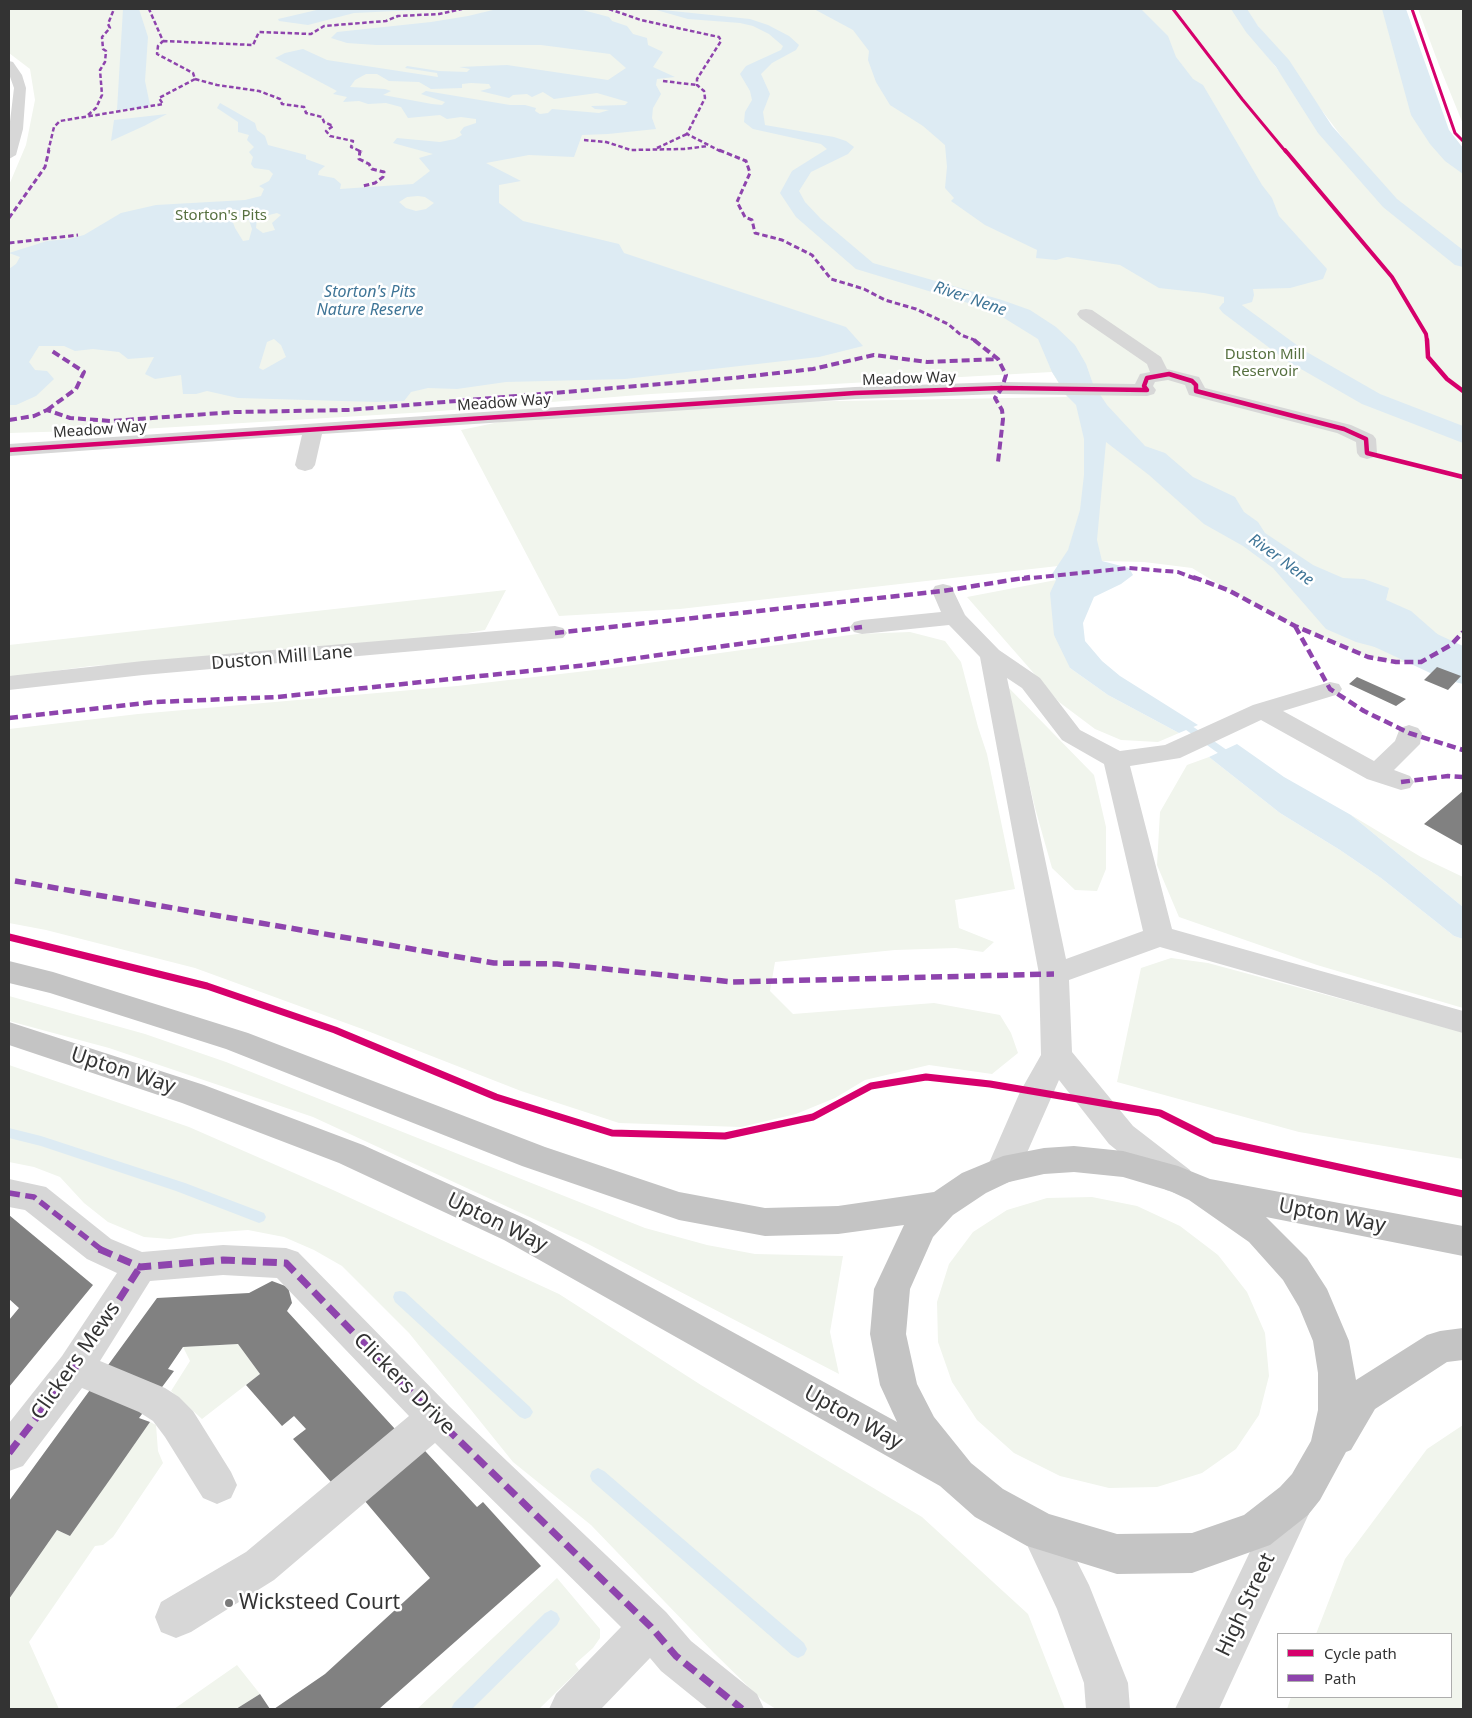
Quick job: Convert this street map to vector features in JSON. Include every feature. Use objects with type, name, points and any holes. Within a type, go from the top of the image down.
[{"type":"highway","points":[[9,972],[53,983],[237,1041],[534,1157],[679,1206],[765,1222],[838,1220],[941,1205]]},
{"type":"highway","name":"Upton Way","points":[[9,1034],[193,1094],[351,1154],[516,1230],[958,1476]]},
{"type":"highway","points":[[1300,1494],[1329,1446],[1337,1410],[1337,1372],[1331,1341],[1314,1300],[1295,1269],[1261,1232],[1189,1185],[1123,1164],[1074,1159],[1044,1161],[1003,1170],[974,1183],[941,1205],[920,1228],[892,1289],[888,1334],[899,1385],[920,1430],[958,1476],[989,1503],[1041,1532],[1117,1554],[1192,1553],[1256,1531],[1300,1494],[1362,1397],[1440,1347],[1463,1344]]},
{"type":"highway","name":"Upton Way","points":[[1189,1185],[1463,1241]]},
{"type":"street","points":[[9,65],[16,75],[20,88],[16,129],[9,155]]},
{"type":"street","points":[[1086,314],[1155,361],[1160,374],[1186,378],[1196,385],[1196,391],[1344,429],[1366,439],[1367,453]]},
{"type":"street","name":"Meadow Way","points":[[9,450],[133,440],[763,399],[1002,388],[1147,390],[1144,382],[1152,376],[1160,374]]},
{"type":"street","points":[[305,465],[313,429]]},
{"type":"street","points":[[942,591],[955,618],[991,656],[1031,683],[1072,735],[1116,760],[1171,752],[1227,728],[1262,710],[1330,689]]},
{"type":"street","points":[[862,627],[955,618]]},
{"type":"street","name":"Duston Mill Lane","points":[[9,682],[143,668],[555,633]]},
{"type":"street","points":[[991,656],[1054,974],[1057,1055],[1036,1092],[1003,1170]]},
{"type":"street","points":[[1262,710],[1376,773],[1401,782]]},
{"type":"street","points":[[1376,773],[1407,744],[1409,733]]},
{"type":"street","points":[[1116,760],[1159,936]]},
{"type":"street","points":[[1054,974],[1159,936],[1463,1022]]},
{"type":"street","points":[[1057,1055],[1121,1135],[1189,1185]]},
{"type":"street","name":"Clickers Drive","points":[[9,1193],[34,1197],[99,1250],[140,1267],[223,1260],[286,1263],[436,1418],[651,1627],[676,1656],[742,1709]]},
{"type":"street","name":"Clickers Mews","points":[[9,1453],[75,1368],[140,1267]]},
{"type":"street","points":[[75,1368],[152,1400],[166,1409],[179,1424],[218,1485]]},
{"type":"street","points":[[176,1617],[260,1566],[436,1418]]},
{"type":"street","name":"High Street","points":[[1197,1709],[1300,1494]]},
{"type":"street","points":[[1041,1532],[1074,1600],[1099,1665],[1106,1684],[1108,1709]]},
{"type":"street","points":[[571,1709],[651,1627]]},
{"type":"green space","name":"Storton's Pits","points":[[9,9],[1232,9],[1287,82],[1311,119],[1350,167],[1401,217],[1463,267],[1463,632],[1451,645],[1421,662],[1396,662],[1368,657],[1294,626],[1192,568],[1144,562],[1102,561],[680,609],[559,616],[461,430],[504,421],[781,402],[1067,397],[1052,372],[651,394],[427,412],[142,429],[9,433],[9,185],[26,145],[35,100],[30,69],[9,53]]},
{"type":"green space","points":[[1245,9],[1394,9],[1405,40],[1463,162],[1463,254],[1395,199],[1370,174]]},
{"type":"green space","points":[[1418,9],[1463,9],[1463,124],[1439,65]]},
{"type":"green space","points":[[1056,580],[1070,668],[1108,695],[1179,733],[1158,742],[1121,740],[1095,729],[1059,702],[967,597]]},
{"type":"green space","points":[[506,590],[485,630],[438,638],[202,659],[91,666],[9,677],[9,645]]},
{"type":"green space","points":[[910,632],[945,641],[961,662],[987,754],[1015,889],[955,900],[959,928],[994,942],[983,952],[956,948],[895,950],[775,962],[770,991],[793,1014],[934,1003],[1000,1015],[1011,1033],[1018,1053],[992,1074],[929,1065],[865,1080],[835,1098],[796,1114],[741,1127],[619,1123],[521,1091],[365,1030],[195,968],[46,930],[9,923],[9,729],[138,714],[457,686],[612,668],[857,634]]},
{"type":"green space","points":[[1007,686],[1094,775],[1106,827],[1106,869],[1097,891],[1075,890],[1052,868],[1035,808]]},
{"type":"green space","points":[[1209,757],[1280,813],[1381,878],[1454,936],[1463,939],[1463,1008],[1317,965],[1179,917],[1157,865],[1160,812],[1187,765]]},
{"type":"green space","points":[[1351,815],[1421,857],[1463,877],[1463,907]]},
{"type":"green space","points":[[1171,958],[1208,963],[1463,1032],[1463,1159],[1299,1132],[1117,1082],[1141,968]]},
{"type":"green space","points":[[9,996],[145,1034],[226,1062],[645,1228],[707,1245],[755,1254],[843,1256],[830,1332],[839,1374],[588,1244],[313,1117],[109,1048],[9,1021]]},
{"type":"green space","points":[[9,1065],[189,1127],[333,1190],[559,1294],[701,1385],[922,1517],[1028,1614],[1065,1709],[776,1709],[763,1701],[714,1653],[591,1525],[513,1462],[409,1333],[342,1266],[314,1250],[284,1237],[248,1230],[195,1234],[170,1239],[144,1237],[108,1222],[84,1203],[60,1177],[34,1167],[9,1162]]},
{"type":"green space","points":[[1092,1197],[1137,1206],[1180,1226],[1218,1255],[1247,1292],[1265,1333],[1269,1376],[1259,1415],[1236,1449],[1202,1473],[1157,1487],[1109,1488],[1060,1476],[1014,1453],[977,1420],[952,1382],[938,1342],[937,1302],[949,1264],[973,1232],[1007,1210],[1047,1198]]},
{"type":"green space","points":[[238,1344],[260,1374],[202,1419],[171,1391],[190,1361],[183,1347]]},
{"type":"green space","points":[[150,1422],[156,1425],[158,1451],[163,1463],[113,1537],[103,1545],[95,1546],[29,1642],[59,1709],[9,1709],[9,1599],[57,1530],[70,1536]]},
{"type":"green space","points":[[1463,1425],[1463,1709],[1287,1709],[1291,1698],[1452,1698],[1452,1633],[1316,1633],[1345,1559],[1427,1449]]},
{"type":"green space","points":[[557,1578],[600,1629],[600,1638],[593,1648],[575,1664],[579,1670],[539,1709],[417,1709]]},
{"type":"green space","points":[[237,1665],[260,1694],[236,1709],[174,1709]]},
{"type":"water","points":[[123,9],[139,9],[148,37],[145,81],[150,105],[147,107],[117,110]]},
{"type":"water","points":[[321,9],[439,9],[354,13],[308,25],[279,21],[278,19]]},
{"type":"water","name":"Storton's Pits Nature Reserve","points":[[497,9],[579,9],[609,17],[612,21],[627,26],[633,34],[647,38],[648,45],[663,52],[653,67],[675,77],[657,79],[656,85],[661,94],[653,108],[652,118],[656,129],[582,135],[574,157],[529,155],[486,163],[521,181],[499,185],[499,203],[523,221],[619,244],[624,253],[846,327],[863,346],[819,357],[625,379],[506,382],[457,389],[428,388],[411,392],[404,401],[377,402],[238,398],[207,391],[196,394],[183,394],[181,375],[155,379],[145,374],[154,357],[128,359],[119,352],[93,349],[75,351],[64,346],[39,346],[29,362],[35,370],[47,371],[54,379],[36,396],[16,405],[9,405],[9,269],[16,264],[20,257],[9,253],[47,241],[69,239],[84,235],[121,213],[156,205],[245,200],[261,196],[264,189],[259,186],[269,181],[273,174],[269,170],[254,168],[251,164],[253,157],[249,152],[254,147],[247,140],[249,135],[238,132],[238,122],[217,108],[220,103],[255,123],[257,130],[265,136],[268,145],[306,155],[306,159],[325,166],[319,171],[318,175],[334,178],[341,184],[340,189],[413,184],[430,171],[419,158],[433,154],[393,143],[397,138],[440,142],[455,139],[462,135],[460,132],[464,127],[476,123],[476,119],[461,117],[447,119],[440,115],[408,118],[401,107],[386,103],[343,102],[347,97],[333,94],[337,91],[275,58],[285,53],[303,49],[327,60],[438,77],[437,73],[405,68],[407,66],[439,71],[467,72],[470,69],[459,67],[507,65],[608,80],[626,68],[610,54],[541,45],[376,45],[347,43],[331,38],[337,32],[468,16]],"holes":[[[366,74],[377,74],[389,81],[419,82],[431,89],[462,88],[462,84],[471,83],[489,84],[491,88],[480,91],[509,98],[513,95],[527,94],[532,97],[543,92],[554,99],[597,93],[628,102],[625,105],[591,106],[595,109],[609,110],[599,113],[552,109],[548,113],[540,114],[535,111],[536,108],[525,105],[510,105],[426,91],[421,94],[445,102],[442,105],[432,104],[383,95],[391,91],[350,87],[355,80]],[[407,197],[425,197],[434,203],[426,209],[416,211],[406,208],[399,202]],[[277,213],[281,215],[272,223],[275,230],[263,233],[256,228],[257,218]],[[238,217],[249,220],[252,229],[249,240],[243,241],[232,220]],[[274,339],[281,345],[286,357],[263,370],[259,368],[267,342]]]},
{"type":"water","points":[[653,9],[750,19],[768,25],[789,36],[799,45],[796,50],[772,63],[761,74],[770,94],[763,112],[765,125],[834,137],[846,141],[854,147],[848,154],[811,172],[799,191],[805,202],[821,219],[873,263],[1002,300],[1030,310],[1056,327],[1075,345],[1086,364],[1093,384],[1107,405],[1145,446],[1165,453],[1193,477],[1235,497],[1244,512],[1258,522],[1265,533],[1313,565],[1343,578],[1364,579],[1389,588],[1386,600],[1411,611],[1443,639],[1409,656],[1356,642],[1326,629],[1273,568],[1243,546],[1204,524],[1149,475],[1106,442],[1097,540],[1102,561],[1129,568],[1133,575],[1121,584],[1094,597],[1083,623],[1085,641],[1102,661],[1120,676],[1198,725],[1179,733],[1108,695],[1070,668],[1054,635],[1050,593],[1056,580],[1052,574],[1068,550],[1080,510],[1084,475],[1084,439],[1076,405],[1068,397],[1052,372],[1038,339],[1004,318],[968,303],[856,269],[796,217],[780,193],[792,171],[827,149],[821,144],[753,129],[744,122],[745,112],[752,100],[750,91],[740,74],[746,66],[781,50],[783,46],[769,34],[753,26],[740,23],[688,19]]},
{"type":"water","name":"Duston Mill Reservoir","points":[[814,9],[1141,9],[1168,36],[1176,57],[1193,79],[1203,85],[1262,185],[1272,198],[1279,216],[1327,269],[1323,279],[1290,288],[1253,289],[1252,302],[1231,308],[1224,306],[1224,297],[1159,288],[1120,265],[1067,257],[1056,260],[1036,258],[1037,250],[985,225],[951,201],[954,198],[945,188],[947,167],[945,145],[923,126],[890,105],[876,82],[868,60],[869,51],[853,30]]},
{"type":"water","points":[[1382,9],[1406,9],[1449,130],[1463,148],[1463,174],[1445,161],[1430,144],[1411,115]]},
{"type":"water","points":[[167,114],[144,126],[111,141],[114,120]]},
{"type":"water","points":[[1462,652],[1463,677],[1437,667],[1447,660]]},
{"type":"water","points":[[1237,744],[1284,777],[1351,815],[1463,907],[1463,939],[1454,936],[1381,878],[1280,813],[1209,757]]},
{"type":"building","points":[[1437,667],[1461,676],[1448,690],[1424,680]]},
{"type":"building","points":[[1357,677],[1406,699],[1396,706],[1349,684]]},
{"type":"building","points":[[1463,791],[1463,846],[1424,824]]},
{"type":"building","points":[[9,1215],[93,1285],[9,1387],[9,1320],[19,1308],[9,1299]]},
{"type":"building","points":[[272,1281],[288,1287],[292,1303],[287,1311],[395,1429],[401,1425],[477,1507],[483,1502],[541,1566],[379,1709],[274,1709],[325,1674],[430,1578],[342,1474],[331,1482],[293,1439],[306,1429],[294,1416],[282,1426],[246,1385],[260,1374],[238,1344],[183,1347],[168,1369],[174,1371],[139,1418],[150,1422],[70,1536],[57,1530],[9,1599],[9,1501],[157,1298],[249,1293]]},
{"type":"building","points":[[260,1694],[270,1709],[236,1709]]},
{"type":"waterway","points":[[1239,9],[1252,29],[1283,64],[1325,129],[1390,203],[1463,260]]},
{"type":"waterway","points":[[1231,308],[1296,356],[1371,399],[1463,435]]},
{"type":"waterway","name":"River Nene","points":[[1345,607],[1364,621],[1463,667]]},
{"type":"waterway","points":[[1179,720],[1233,759]]},
{"type":"waterway","points":[[9,1133],[41,1141],[180,1187],[259,1217]]},
{"type":"waterway","points":[[400,1297],[525,1412]]},
{"type":"waterway","points":[[598,1476],[798,1649]]},
{"type":"waterway","points":[[460,1709],[551,1619]]},
{"type":"marked path","points":[[88,115],[96,108],[102,95],[100,70],[105,62],[106,51],[103,49],[102,37],[110,28],[108,24],[114,9]]},
{"type":"marked path","points":[[9,218],[45,167],[54,127],[60,121],[163,104],[159,98],[167,92],[195,79],[193,73],[157,54],[158,46],[163,41],[149,9]]},
{"type":"marked path","points":[[163,41],[213,42],[239,46],[253,45],[255,37],[259,32],[311,34],[324,26],[386,21],[398,16],[439,14],[462,9]]},
{"type":"marked path","points":[[609,9],[641,20],[719,37],[721,41],[697,79],[697,85],[704,91],[705,98],[687,134],[708,146],[746,161],[750,173],[737,202],[745,217],[752,220],[755,233],[782,240],[812,255],[831,279],[864,289],[885,300],[916,309],[948,324],[961,335],[977,341],[998,359],[1006,375],[1002,388],[995,398],[1002,410],[1003,419],[998,462]]},
{"type":"marked path","points":[[195,79],[217,85],[259,91],[280,99],[282,104],[304,107],[306,113],[322,117],[324,122],[333,126],[326,131],[330,136],[353,141],[351,147],[362,151],[359,159],[369,164],[372,169],[384,172],[383,177],[375,183],[363,186]]},
{"type":"marked path","points":[[663,81],[697,85]]},
{"type":"marked path","points":[[657,148],[687,134]]},
{"type":"marked path","points":[[584,140],[606,142],[631,150],[684,149],[708,146]]},
{"type":"marked path","points":[[9,243],[78,235]]},
{"type":"marked path","points":[[47,410],[76,389],[84,372],[52,351]]},
{"type":"marked path","points":[[9,420],[34,416],[47,410],[70,418],[111,421],[235,412],[348,410],[733,378],[813,369],[874,355],[927,362],[998,359]]},
{"type":"marked path","points":[[555,633],[943,591],[1052,574],[1129,568],[1178,572],[1228,590],[1295,626],[1368,657],[1396,662],[1421,662],[1451,645],[1463,632]]},
{"type":"marked path","points":[[1295,626],[1330,689],[1364,711],[1409,733],[1463,750]]},
{"type":"marked path","points":[[9,718],[155,702],[277,697],[587,665],[862,627]]},
{"type":"marked path","points":[[1401,782],[1448,776],[1463,777]]},
{"type":"marked path","points":[[15,881],[494,963],[557,964],[733,982],[1054,974]]},
{"type":"marked path","points":[[9,1193],[34,1197],[99,1249],[140,1267],[223,1260],[286,1263],[436,1418],[651,1627],[676,1656],[742,1709]]},
{"type":"marked path","points":[[9,1453],[75,1368],[140,1267]]},
{"type":"cycle path","points":[[1173,9],[1242,99],[1392,277],[1426,334],[1428,357],[1447,379],[1463,391]]},
{"type":"cycle path","points":[[1412,9],[1455,133],[1463,141]]},
{"type":"cycle path","points":[[9,450],[133,440],[855,393],[1002,388],[1147,390],[1144,386],[1147,378],[1169,374],[1192,381],[1196,385],[1196,391],[1344,429],[1366,439],[1367,453],[1463,477]]},
{"type":"cycle path","points":[[9,937],[207,986],[335,1030],[496,1097],[612,1133],[725,1136],[813,1117],[871,1086],[926,1077],[990,1084],[1160,1113],[1214,1140],[1463,1194]]},
{"type":"place","name":"Wicksteed Court","points":[[229,1603]]}]
